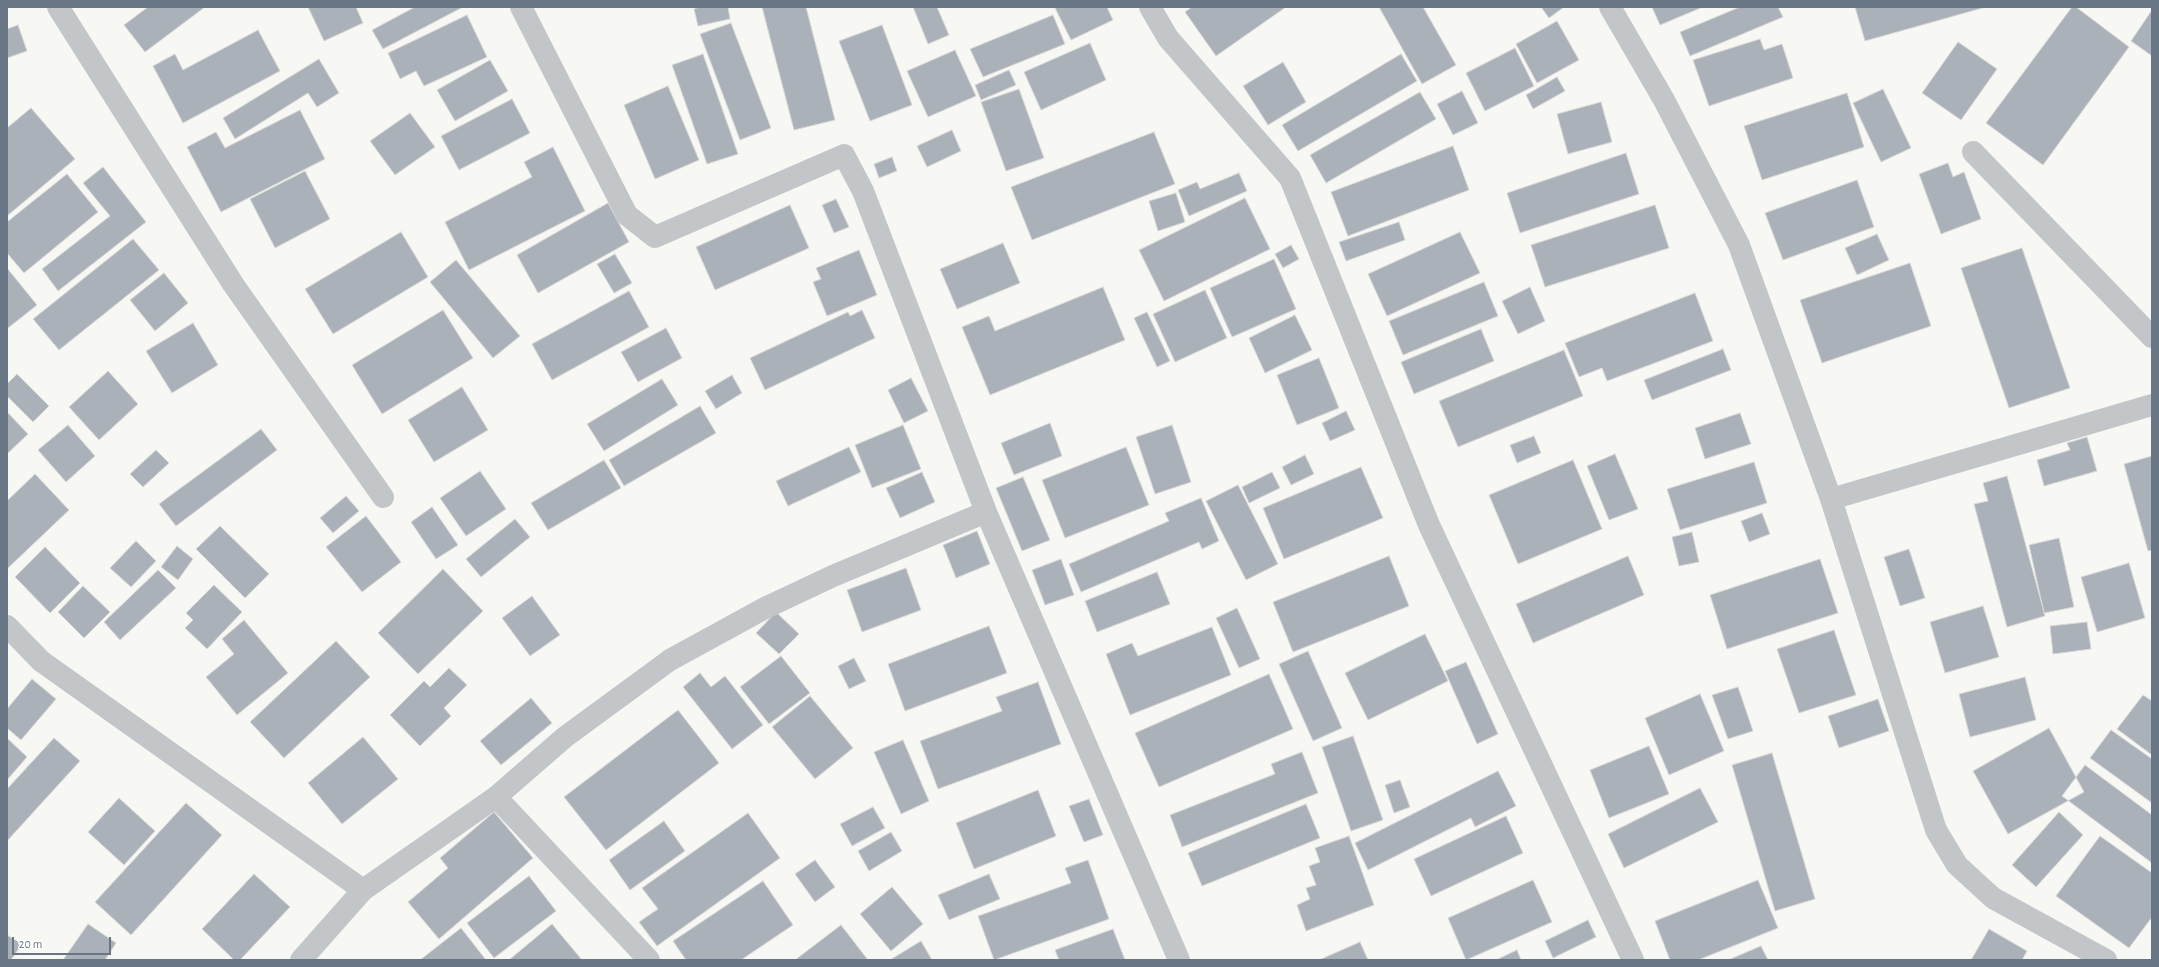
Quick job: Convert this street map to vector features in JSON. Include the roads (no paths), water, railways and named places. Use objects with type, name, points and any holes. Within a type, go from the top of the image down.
[{"type":"street","points":[[58,7],[233,284],[383,497]]},
{"type":"street","points":[[521,7],[626,215],[655,237],[844,155],[863,191],[986,512],[1179,960]]},
{"type":"street","points":[[1150,7],[1168,38],[1290,178],[1429,524],[1633,960]]},
{"type":"street","points":[[1610,7],[1664,100],[1739,245],[1831,499],[1936,830],[1957,866],[1992,898],[2106,960]]},
{"type":"street","points":[[1973,152],[2152,337]]},
{"type":"street","points":[[1831,499],[2152,405]]},
{"type":"street","points":[[300,960],[363,890],[496,797],[565,737],[670,660],[765,608],[833,576],[986,512]]},
{"type":"street","points":[[7,626],[41,661],[363,890]]},
{"type":"street","points":[[496,797],[649,960]]}]
